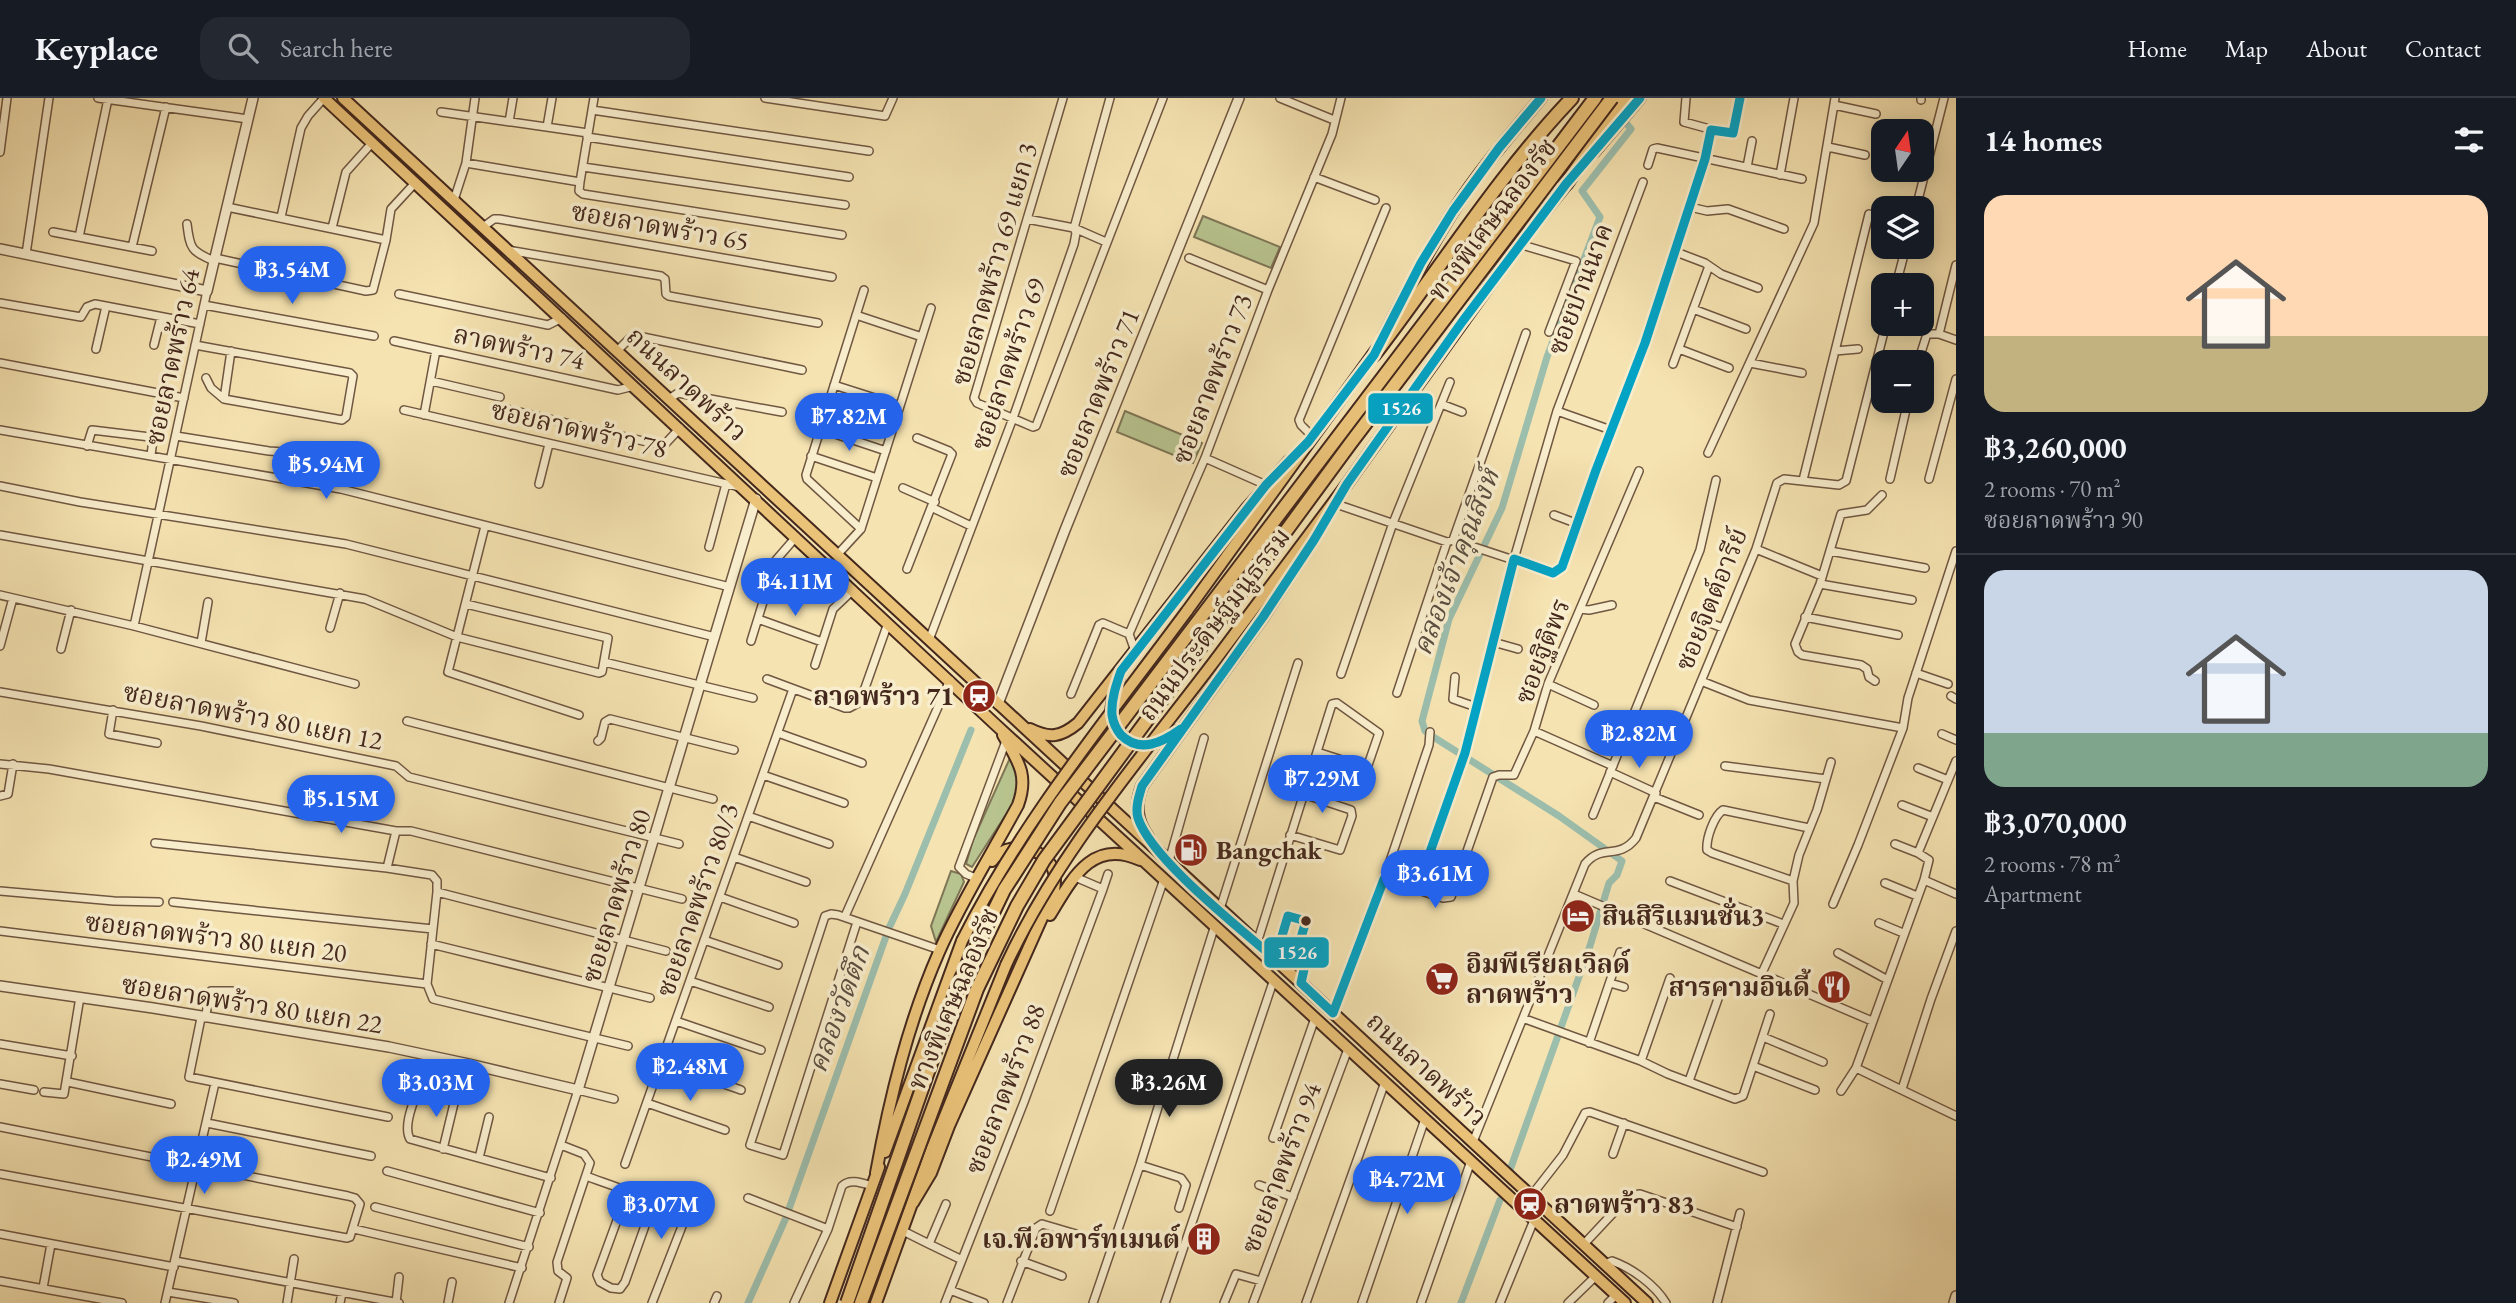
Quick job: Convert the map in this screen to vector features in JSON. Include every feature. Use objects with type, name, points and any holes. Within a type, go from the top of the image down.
[{"type":"highway","points":[[1374,355],[1512,166],[1572,98]]},
{"type":"highway","name":"ทางพิเศษฉลองรัช","points":[[847,1303],[959,983],[1004,890],[1034,841],[1060,803],[1595,98]]},
{"type":"highway","name":"ทางพิเศษฉลองรัช","points":[[861,1303],[976,989],[1017,906],[1044,860],[1350,443],[1612,98]]},
{"type":"highway","points":[[1566,184],[1619,118],[1625,98]]},
{"type":"main road","name":"ถนนลาดพร้าว","points":[[324,98],[635,385],[996,725],[1595,1276],[1612,1299],[1625,1303]]},
{"type":"main road","name":"ถนนลาดพร้าว","points":[[343,98],[1647,1303]]},
{"type":"main road","name":"ถนนประดิษฐ์มนูธรรม","points":[[830,1303],[962,940],[990,888],[1028,826],[1374,355],[1421,264],[1453,211],[1499,148],[1541,98]]},
{"type":"main road","points":[[1619,118],[1640,98]]},
{"type":"main road","name":"ถนนประดิษฐ์มนูธรรม","points":[[876,1303],[932,1148],[1006,965],[1044,892],[1121,784],[1347,484],[1519,244],[1566,184]]},
{"type":"main road","points":[[622,374],[632,365]]},
{"type":"main road","points":[[1011,716],[1042,735],[1054,737],[1078,723],[1266,485],[1310,439]]},
{"type":"main road","points":[[1165,858],[1138,819],[1138,798],[1142,786],[1263,617],[1347,484]]},
{"type":"main road","points":[[1121,671],[1114,692],[1111,717],[1122,736],[1132,743],[1145,746],[1166,739],[1185,725]]},
{"type":"main road","points":[[876,1173],[899,1064],[910,1026],[940,950],[1023,791],[1021,766],[996,725]]},
{"type":"main road","points":[[1074,796],[1084,784]]},
{"type":"main road","points":[[1091,812],[1101,800]]},
{"type":"main road","points":[[913,1203],[931,1173],[949,1126],[1032,944],[1054,891],[1054,871],[1048,861],[1034,852],[1014,846],[1004,849],[996,856],[971,892]]},
{"type":"main road","points":[[1032,944],[1074,877],[1090,861],[1111,853],[1127,855],[1147,863]]},
{"type":"street","points":[[0,152],[7,98]]},
{"type":"street","points":[[26,254],[49,98]]},
{"type":"street","points":[[98,98],[248,119]]},
{"type":"street","name":"ซอยลาดพร้าว 64","points":[[134,626],[207,291],[253,98]]},
{"type":"street","points":[[281,217],[301,128],[324,98]]},
{"type":"street","points":[[454,200],[466,163],[475,98]]},
{"type":"street","points":[[509,122],[513,98]]},
{"type":"street","points":[[547,127],[552,98]]},
{"type":"street","points":[[594,98],[580,182],[579,191],[583,194],[842,235]]},
{"type":"street","points":[[765,98],[885,116],[893,98]]},
{"type":"street","name":"ซอยลาดพร้าว 69 แยก 3","points":[[1013,418],[977,403],[974,398],[1063,98]]},
{"type":"street","name":"ซอยลาดพร้าว 69","points":[[929,640],[1013,418],[1074,244],[1074,228],[1110,98]]},
{"type":"street","points":[[1013,418],[1032,427],[1036,426],[1163,98]]},
{"type":"street","name":"ซอยลาดพร้าว 71","points":[[998,704],[1239,98]]},
{"type":"street","points":[[1280,98],[1334,120]]},
{"type":"street","name":"ซอยลาดพร้าว 73","points":[[1129,634],[1205,458],[1332,134],[1341,98]]},
{"type":"street","points":[[1686,98],[1684,122],[1728,134],[1733,133],[1740,98]]},
{"type":"street","points":[[1780,174],[1794,98]]},
{"type":"street","points":[[1919,196],[1944,98]]},
{"type":"street","points":[[79,237],[108,99]]},
{"type":"street","points":[[1708,453],[1814,223],[1835,101],[1877,114]]},
{"type":"street","points":[[132,247],[166,107]]},
{"type":"street","points":[[592,110],[869,151]]},
{"type":"street","points":[[441,112],[849,177]]},
{"type":"street","points":[[1336,505],[1556,573],[1562,568],[1611,430],[1637,367],[1676,252],[1705,159],[1711,130]]},
{"type":"street","points":[[1747,167],[1752,141]]},
{"type":"street","points":[[332,229],[346,172],[372,143]]},
{"type":"street","points":[[1828,147],[1865,155]]},
{"type":"street","points":[[1648,165],[1653,149],[1657,148],[1802,179]]},
{"type":"street","points":[[466,163],[580,182]]},
{"type":"street","points":[[583,167],[845,205]]},
{"type":"street","points":[[1314,177],[1375,200]]},
{"type":"street","name":"ซอยปานนาค","points":[[1557,411],[1643,182]]},
{"type":"street","points":[[187,224],[191,247],[196,254],[366,291],[373,290],[391,209],[415,183]]},
{"type":"street","points":[[227,207],[386,240]]},
{"type":"street","points":[[1690,207],[1707,211],[1728,209],[1784,229]]},
{"type":"street","points":[[1310,439],[1299,420],[1386,208]]},
{"type":"street","points":[[1869,214],[1803,480],[1839,485],[1846,481],[1883,336]]},
{"type":"street","name":"ซอยลาดพร้าว 65","points":[[484,227],[494,219],[499,219],[832,278]]},
{"type":"street","points":[[1027,219],[1074,228],[1107,242]]},
{"type":"street","points":[[53,232],[152,251]]},
{"type":"street","name":"ซอยปานนาค","points":[[1519,244],[1576,261],[1549,332]]},
{"type":"street","points":[[0,249],[207,291]]},
{"type":"street","points":[[508,250],[661,276],[665,279],[666,294],[669,296],[818,323]]},
{"type":"street","points":[[1676,252],[1758,288]]},
{"type":"street","points":[[1189,258],[1269,290]]},
{"type":"street","points":[[1939,334],[1956,265]]},
{"type":"street","points":[[1673,364],[1709,266]]},
{"type":"street","points":[[861,529],[807,479],[807,469],[864,290]]},
{"type":"street","points":[[399,294],[548,325],[562,318]]},
{"type":"street","points":[[0,303],[81,317],[87,307],[95,304],[200,324]]},
{"type":"street","points":[[204,305],[374,336]]},
{"type":"street","points":[[96,349],[106,306]]},
{"type":"street","points":[[838,554],[861,529],[932,308]]},
{"type":"street","points":[[1693,309],[1746,329]]},
{"type":"street","points":[[856,315],[922,337]]},
{"type":"street","points":[[154,345],[161,317]]},
{"type":"street","name":"ซอยปานนาค","points":[[1396,693],[1526,333]]},
{"type":"street","points":[[1922,350],[1927,334],[1939,334],[1956,340]]},
{"type":"street","points":[[617,351],[631,338],[638,336],[802,370]]},
{"type":"street","name":"ลาดพร้าว 74","points":[[394,341],[618,390],[635,385]]},
{"type":"street","points":[[195,345],[350,373],[353,376],[346,417],[342,420],[224,399],[211,388],[206,378]]},
{"type":"street","points":[[1679,349],[1729,368]]},
{"type":"street","points":[[1835,351],[1858,349]]},
{"type":"street","points":[[424,415],[436,350]]},
{"type":"street","points":[[224,399],[231,351]]},
{"type":"street","points":[[0,363],[184,398]]},
{"type":"street","points":[[1750,363],[1802,373]]},
{"type":"street","points":[[1928,479],[1956,379]]},
{"type":"street","points":[[430,382],[500,397]]},
{"type":"street","points":[[1341,674],[1393,523],[1450,382]]},
{"type":"street","points":[[834,385],[900,406]]},
{"type":"street","points":[[669,399],[678,393],[782,412]]},
{"type":"street","points":[[1441,404],[1462,412]]},
{"type":"street","name":"ซอยลาดพร้าว 78","points":[[404,410],[744,488]]},
{"type":"street","points":[[506,410],[660,445],[666,443],[680,428]]},
{"type":"street","points":[[1557,411],[1611,430]]},
{"type":"street","name":"ซอยฐิติพร","points":[[1417,889],[1464,755],[1514,559],[1557,411]]},
{"type":"street","points":[[1890,478],[1905,413]]},
{"type":"street","points":[[820,429],[886,451]]},
{"type":"street","points":[[0,430],[341,489],[730,587]]},
{"type":"street","points":[[87,446],[90,432],[96,430],[150,437],[153,440],[151,455]]},
{"type":"street","points":[[176,436],[269,452],[297,453]]},
{"type":"street","points":[[906,569],[934,505],[952,454],[917,438]]},
{"type":"street","points":[[539,484],[549,444]]},
{"type":"street","points":[[811,456],[877,478]]},
{"type":"street","points":[[1205,458],[1266,485]]},
{"type":"street","name":"ซอยฐิติพร","points":[[1384,878],[1443,898],[1451,897],[1496,776],[1514,775],[1534,731],[1548,684],[1639,471]]},
{"type":"street","name":"ซอยจิตต์อารีย์","points":[[1474,1142],[1588,860],[1609,851],[1628,848],[1636,838],[1756,549],[1777,483],[1784,479],[1803,480]]},
{"type":"street","points":[[1593,815],[1678,611],[1704,539],[1716,480]]},
{"type":"street","points":[[709,547],[726,484]]},
{"type":"street","points":[[0,486],[346,544],[715,637]]},
{"type":"street","points":[[903,488],[971,526]]},
{"type":"street","points":[[1875,681],[1868,677],[1867,669],[1861,665],[1802,655],[1795,644],[1821,580],[1841,514],[1867,510],[1882,495]]},
{"type":"street","name":"ซอยลาดพร้าว 80","points":[[509,1303],[595,1038],[756,499]]},
{"type":"street","points":[[1554,516],[1578,524]]},
{"type":"street","points":[[485,526],[448,672],[579,715]]},
{"type":"street","points":[[0,535],[340,593],[383,605],[457,637],[599,673],[609,640],[606,637],[466,604]]},
{"type":"street","points":[[751,641],[776,560],[796,537]]},
{"type":"street","points":[[1756,549],[1821,580],[1912,600]]},
{"type":"street","points":[[1830,551],[1925,568]]},
{"type":"street","points":[[1833,904],[1903,728],[1908,698],[1956,551]]},
{"type":"street","points":[[815,665],[833,610],[853,590]]},
{"type":"street","points":[[330,628],[340,593]]},
{"type":"street","points":[[0,595],[71,610],[355,684]]},
{"type":"street","points":[[0,646],[13,598]]},
{"type":"street","points":[[201,643],[208,602]]},
{"type":"street","points":[[1580,609],[1589,610],[1612,605]]},
{"type":"street","points":[[61,649],[71,610]]},
{"type":"street","points":[[1694,617],[1723,628]]},
{"type":"street","points":[[1805,617],[1898,635]]},
{"type":"street","points":[[758,619],[822,642]]},
{"type":"street","points":[[767,679],[845,708],[855,706],[860,702],[888,622]]},
{"type":"street","points":[[1071,694],[1099,625],[1104,623],[1129,634],[1135,651]]},
{"type":"street","points":[[1493,642],[1518,649]]},
{"type":"street","points":[[604,662],[752,698]]},
{"type":"street","points":[[1220,909],[1298,663]]},
{"type":"street","points":[[1916,673],[1948,684]]},
{"type":"street","points":[[1455,677],[1453,699],[1476,707]]},
{"type":"street","points":[[846,914],[950,680]]},
{"type":"street","points":[[1701,681],[1761,703],[1903,728]]},
{"type":"street","points":[[1548,684],[1594,705]]},
{"type":"street","name":"ซอยลาดพร้าว 80/3","points":[[625,1164],[793,689]]},
{"type":"street","name":"ซอยลาดพร้าว 80 แยก 12","points":[[0,692],[113,710],[396,766],[409,777],[679,844]]},
{"type":"street","points":[[1257,943],[1332,704],[1337,703],[1378,731],[1367,768],[1317,752]]},
{"type":"street","points":[[113,710],[109,734],[157,743]]},
{"type":"street","points":[[598,741],[605,722],[610,719],[734,750]]},
{"type":"street","points":[[407,721],[713,799]]},
{"type":"street","name":"ซอยฐิติพร","points":[[1534,731],[1612,769],[1655,795],[1699,815]]},
{"type":"street","points":[[778,733],[862,763]]},
{"type":"street","points":[[1942,734],[1956,740]]},
{"type":"street","points":[[1334,1013],[1384,878],[1430,735]]},
{"type":"street","points":[[1165,858],[1204,738]]},
{"type":"street","points":[[978,879],[964,873],[959,867],[1006,741]]},
{"type":"street","points":[[1918,853],[1956,761]]},
{"type":"street","points":[[1762,973],[1794,902],[1793,881],[1799,855],[1831,762]]},
{"type":"street","points":[[0,764],[13,764],[396,831],[411,831],[682,899]]},
{"type":"street","points":[[0,796],[8,794],[13,764]]},
{"type":"street","points":[[1725,766],[1826,779]]},
{"type":"street","points":[[1918,768],[1948,780]]},
{"type":"street","points":[[763,775],[844,803]]},
{"type":"street","points":[[1290,835],[1340,850],[1352,816],[1351,810],[1303,794]]},
{"type":"street","points":[[1902,805],[1933,817]]},
{"type":"street","points":[[1793,881],[1712,853],[1707,850],[1707,844],[1718,813],[1723,810],[1809,828]]},
{"type":"street","points":[[748,816],[829,844]]},
{"type":"street","points":[[387,867],[396,831]]},
{"type":"street","points":[[155,843],[432,874],[438,881],[427,984],[433,999],[628,1046]]},
{"type":"street","points":[[1841,1091],[1856,1068],[1929,860],[1895,844]]},
{"type":"street","points":[[734,857],[806,882]]},
{"type":"street","name":"ซอยลาดพร้าว 88","points":[[945,1303],[1108,874]]},
{"type":"street","points":[[1074,877],[1103,889]]},
{"type":"street","points":[[1050,1211],[1164,879]]},
{"type":"street","points":[[1923,880],[1956,894]]},
{"type":"street","points":[[1671,881],[1783,924]]},
{"type":"street","points":[[1885,883],[1917,896]]},
{"type":"street","points":[[0,891],[114,901],[159,902]]},
{"type":"street","points":[[437,892],[666,951]]},
{"type":"street","points":[[1574,894],[1872,1021]]},
{"type":"street","points":[[720,897],[794,923]]},
{"type":"street","points":[[173,902],[433,929]]},
{"type":"street","points":[[857,922],[782,1155],[750,1145],[824,919],[831,914],[857,922],[940,950]]},
{"type":"street","points":[[1879,923],[1903,933]]},
{"type":"street","points":[[1093,1303],[1140,1165],[1215,925]]},
{"type":"street","points":[[1902,1089],[1956,930]]},
{"type":"street","name":"ซอยลาดพร้าว 80 แยก 20","points":[[0,931],[427,984]]},
{"type":"street","points":[[704,940],[778,965]]},
{"type":"street","points":[[431,944],[650,998]]},
{"type":"street","points":[[1588,1043],[1620,952]]},
{"type":"street","points":[[1838,953],[1886,979]]},
{"type":"street","points":[[1641,1061],[1670,978]]},
{"type":"street","points":[[1165,1303],[1274,979]]},
{"type":"street","points":[[690,981],[769,1007]]},
{"type":"street","points":[[1610,982],[1623,987]]},
{"type":"street","name":"ซอยลาดพร้าว 80 แยก 22","points":[[0,986],[389,1047],[578,1090]]},
{"type":"street","points":[[232,991],[211,991],[189,1077],[388,1117]]},
{"type":"street","points":[[1689,1082],[1718,996]]},
{"type":"street","points":[[44,1092],[63,1095],[68,1082],[80,997]]},
{"type":"street","points":[[1525,1019],[1740,1099],[1770,1014]]},
{"type":"street","points":[[1273,1138],[1315,1018]]},
{"type":"street","points":[[676,1021],[761,1050]]},
{"type":"street","points":[[1763,1037],[1823,1062]]},
{"type":"street","points":[[0,1044],[72,1056]]},
{"type":"street","name":"ซอยลาดพร้าว 94","points":[[1253,1303],[1348,1049]]},
{"type":"street","points":[[661,1062],[741,1090]]},
{"type":"street","points":[[1753,1066],[1815,1090]]},
{"type":"street","points":[[1856,1068],[1956,1115]]},
{"type":"street","points":[[68,1082],[171,1104]]},
{"type":"street","points":[[420,1082],[407,1136],[417,1142],[551,1178]]},
{"type":"street","points":[[1306,1303],[1385,1082]]},
{"type":"street","points":[[165,1303],[215,1083]]},
{"type":"street","points":[[0,1084],[34,1090]]},
{"type":"street","points":[[578,1090],[614,1099]]},
{"type":"street","points":[[443,1149],[456,1094]]},
{"type":"street","points":[[647,1103],[724,1130]]},
{"type":"street","points":[[1531,1196],[1563,1155],[1585,1114],[1590,1112],[1763,1172]]},
{"type":"street","points":[[479,1158],[489,1117]]},
{"type":"street","points":[[1362,1303],[1425,1119]]},
{"type":"street","points":[[207,1123],[371,1156]]},
{"type":"street","points":[[1613,1154],[1624,1123]]},
{"type":"street","points":[[0,1128],[355,1198],[360,1204],[351,1237],[347,1238],[0,1174]]},
{"type":"street","points":[[559,1303],[567,1278],[558,1271],[557,1262],[590,1163],[584,1154],[561,1145]]},
{"type":"street","points":[[1421,1303],[1471,1161]]},
{"type":"street","points":[[1140,1165],[1181,1178],[1186,1185],[1179,1209]]},
{"type":"street","points":[[387,1171],[540,1213]]},
{"type":"street","points":[[586,1176],[650,1202],[652,1206],[625,1282],[620,1289],[616,1289],[600,1282],[597,1275],[627,1193]]},
{"type":"street","points":[[794,1303],[828,1229],[842,1186],[853,1181],[872,1186]]},
{"type":"street","points":[[1259,1185],[1293,1197]]},
{"type":"street","points":[[652,1303],[697,1188]]},
{"type":"street","points":[[1584,1244],[1629,1196],[1634,1194],[1737,1227]]},
{"type":"street","points":[[748,1198],[828,1229]]},
{"type":"street","points":[[929,1244],[946,1204]]},
{"type":"street","points":[[375,1207],[529,1247]]},
{"type":"street","points":[[1717,1303],[1740,1213]]},
{"type":"street","points":[[1500,1303],[1534,1220]]},
{"type":"street","points":[[1009,1302],[1021,1261],[1036,1227],[1042,1224],[1076,1234]]},
{"type":"street","points":[[354,1229],[522,1268]]},
{"type":"street","points":[[903,1231],[958,1258]]},
{"type":"street","points":[[0,1234],[397,1303],[399,1277]]},
{"type":"street","points":[[43,1288],[51,1244]]},
{"type":"street","points":[[287,1303],[294,1258]]},
{"type":"street","points":[[1021,1261],[1062,1276]]},
{"type":"street","points":[[1605,1264],[1612,1261],[1627,1268],[1657,1291],[1666,1303]]},
{"type":"street","points":[[1223,1303],[1236,1274],[1261,1281]]},
{"type":"street","points":[[1568,1303],[1595,1276]]},
{"type":"street","points":[[0,1280],[122,1303]]},
{"type":"street","points":[[448,1303],[452,1282]]},
{"type":"street","points":[[950,1290],[984,1303]]},
{"type":"street","points":[[168,1292],[234,1303]]},
{"type":"street","points":[[340,1303],[342,1293]]},
{"type":"street","points":[[1954,1303],[1956,1296]]},
{"type":"green space","points":[[1203,216],[1280,247],[1271,268],[1194,237]]},
{"type":"green space","points":[[1125,411],[1202,443],[1193,463],[1117,432]]},
{"type":"green space","points":[[1010,758],[1019,772],[1016,799],[972,867],[966,864],[973,840]]},
{"type":"green space","points":[[951,871],[961,874],[964,882],[936,942],[931,926]]},
{"type":"waterway","name":"คลองเจ้าคุณสิงห์","points":[[1510,1170],[1590,946],[1609,883],[1617,875],[1622,861],[1559,816],[1435,738],[1425,731],[1422,721],[1449,619],[1502,508],[1547,357],[1600,217],[1582,191],[1631,129],[1621,117]]},
{"type":"waterway","name":"คลองวัดตึก","points":[[748,1303],[785,1220],[889,928],[971,730]]},
{"type":"waterway","name":"คลองเจ้าคุณสิงห์","points":[[1461,1303],[1500,1200]]},
{"type":"transit line","name":"1526","points":[[1181,729],[1159,742],[1144,745],[1128,741],[1121,735],[1112,715],[1114,693],[1121,671],[1266,485],[1308,442],[1374,355],[1421,263],[1453,211],[1499,148],[1541,98]]},
{"type":"transit line","name":"1526","points":[[1640,98],[1566,184],[1462,322],[1347,484],[1263,617],[1142,786],[1137,814],[1146,835],[1178,873],[1275,959],[1288,916],[1306,921],[1294,961],[1305,965],[1301,983],[1333,1013],[1384,879],[1417,889],[1465,753],[1514,559],[1553,573],[1562,567],[1645,343],[1705,159],[1711,130],[1733,133],[1740,98]]},
{"type":"place","name":"ลาดพร้าว 71","points":[[979,696]]},
{"type":"place","name":"Bangchak","points":[[1191,850]]},
{"type":"place","name":"สินสิริแมนชั่น3","points":[[1578,916]]},
{"type":"place","name":"อิมพีเรียลเวิลด์ ลาดพร้าว","points":[[1442,979]]},
{"type":"place","name":"สารคามอินดี้","points":[[1834,987]]},
{"type":"place","name":"ลาดพร้าว 83","points":[[1530,1204]]},
{"type":"place","name":"เจ.พี.อพาร์ทเมนต์","points":[[1204,1239]]}]
